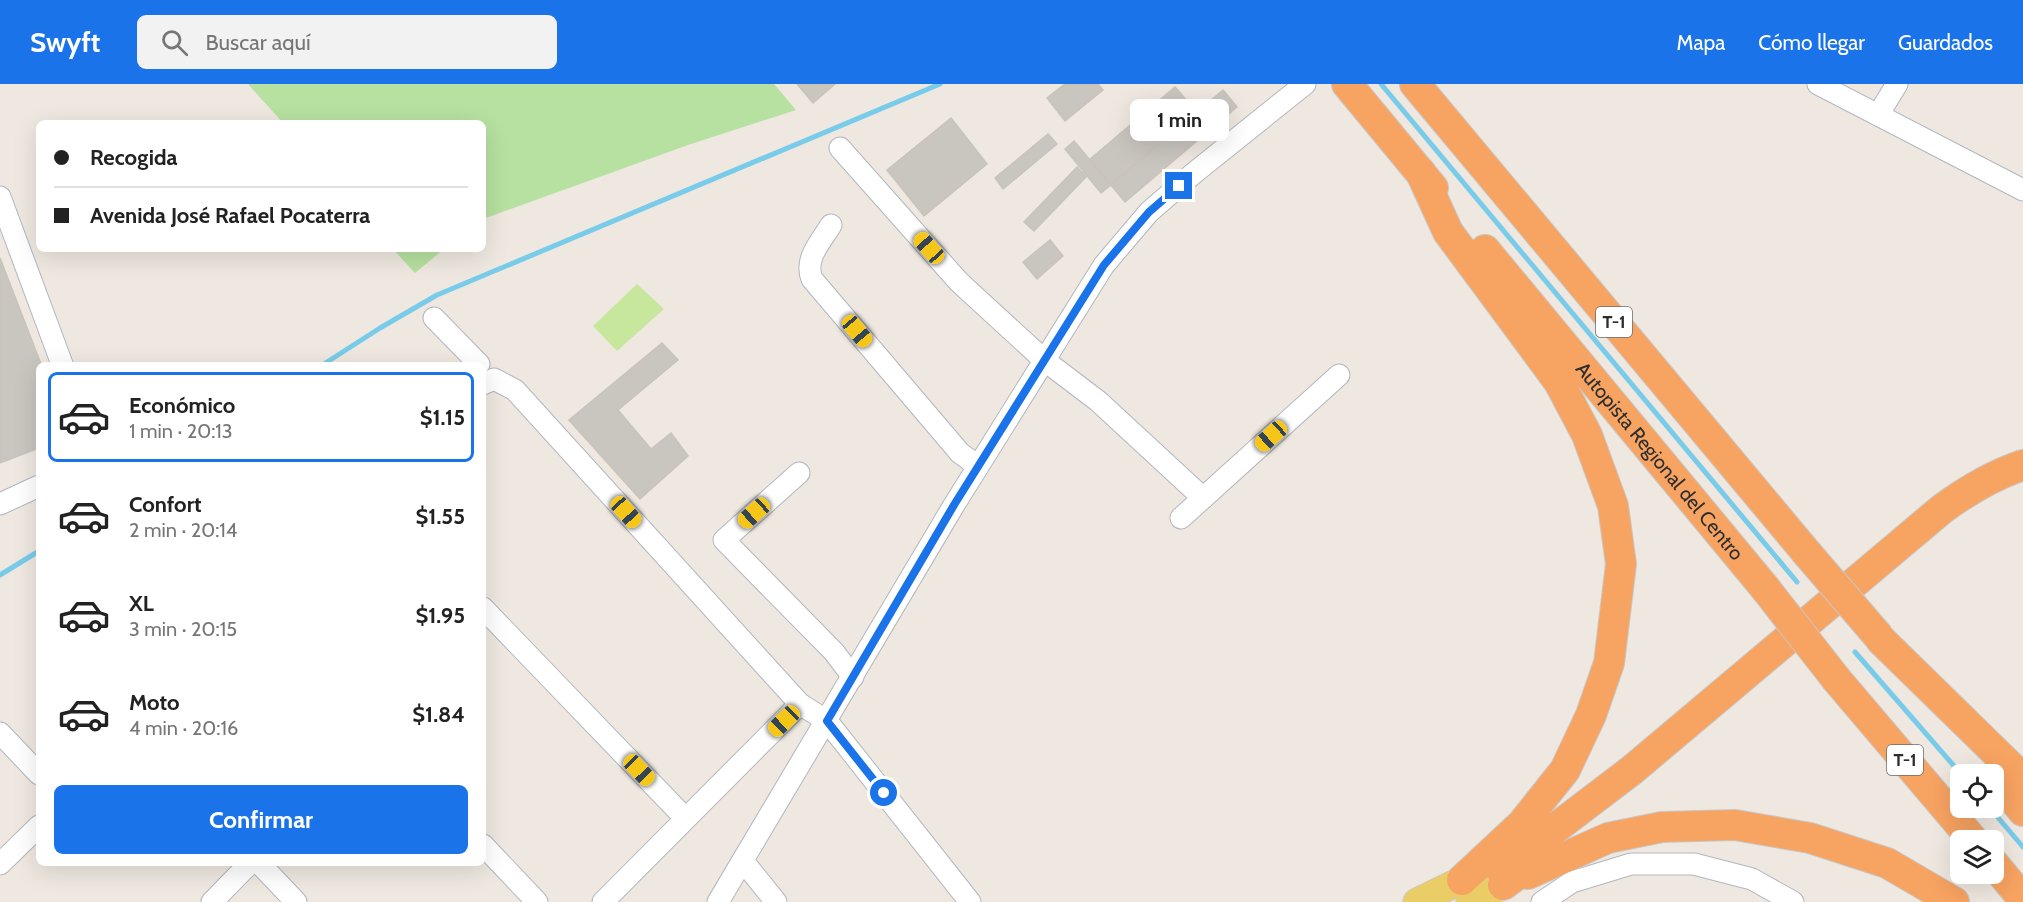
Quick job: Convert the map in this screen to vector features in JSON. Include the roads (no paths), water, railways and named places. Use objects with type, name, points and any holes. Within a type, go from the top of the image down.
[{"type":"highway","name":"Autopista Regional del Centro","points":[[1347,84],[1765,588],[1837,680],[1964,830]]},
{"type":"highway","name":"T-1","points":[[1418,88],[1984,764]]},
{"type":"highway","points":[[1420,172],[1448,232],[1559,382],[1587,435],[1613,506],[1621,564],[1609,663],[1591,716],[1565,770],[1466,891]]},
{"type":"highway","points":[[1466,891],[1540,840],[1632,770],[1917,528],[1968,490],[1999,473],[2023,465]]},
{"type":"highway","points":[[1503,885],[1603,813],[1958,518],[1994,495],[2023,483]]},
{"type":"highway","points":[[1880,638],[2023,777]]},
{"type":"highway","name":"T-1","points":[[2004,788],[2023,811]]},
{"type":"highway","points":[[1503,885],[1608,838],[1662,827],[1735,825],[1810,838],[1887,863],[1954,902]]},
{"type":"highway","points":[[2004,876],[2023,899]]},
{"type":"main road","points":[[1417,902],[1503,885]]},
{"type":"street","points":[[718,902],[978,466],[1104,265],[1149,212],[1305,84]]},
{"type":"street","points":[[1818,84],[2023,190]]},
{"type":"street","points":[[1878,115],[1897,84]]},
{"type":"street","points":[[840,148],[959,282],[1044,360],[1098,401],[1203,498]]},
{"type":"street","points":[[0,197],[61,362]]},
{"type":"street","points":[[831,225],[809,261],[812,279],[960,453],[978,466]]},
{"type":"street","points":[[434,318],[474,362]]},
{"type":"street","points":[[486,375],[515,390],[800,704],[827,721],[970,902]]},
{"type":"street","points":[[1181,518],[1339,375]]},
{"type":"street","points":[[799,473],[724,540],[834,652],[853,677]]},
{"type":"street","points":[[0,504],[36,487]]},
{"type":"street","points":[[486,611],[685,819]]},
{"type":"street","points":[[603,902],[800,704]]},
{"type":"street","points":[[0,733],[36,771]]},
{"type":"street","points":[[0,864],[36,829]]},
{"type":"street","points":[[486,848],[537,902]]},
{"type":"street","points":[[743,861],[776,902]]},
{"type":"street","points":[[1542,902],[1572,882],[1631,864],[1694,864],[1752,879],[1793,902]]},
{"type":"street","points":[[212,902],[247,866]]},
{"type":"street","points":[[262,866],[296,902]]},
{"type":"waterway","points":[[327,362],[437,295],[940,84]]},
{"type":"waterway","points":[[1381,84],[1797,582]]},
{"type":"waterway","points":[[0,575],[36,553]]},
{"type":"waterway","points":[[1855,652],[1952,764]]},
{"type":"waterway","points":[[1998,818],[2023,847]]}]
